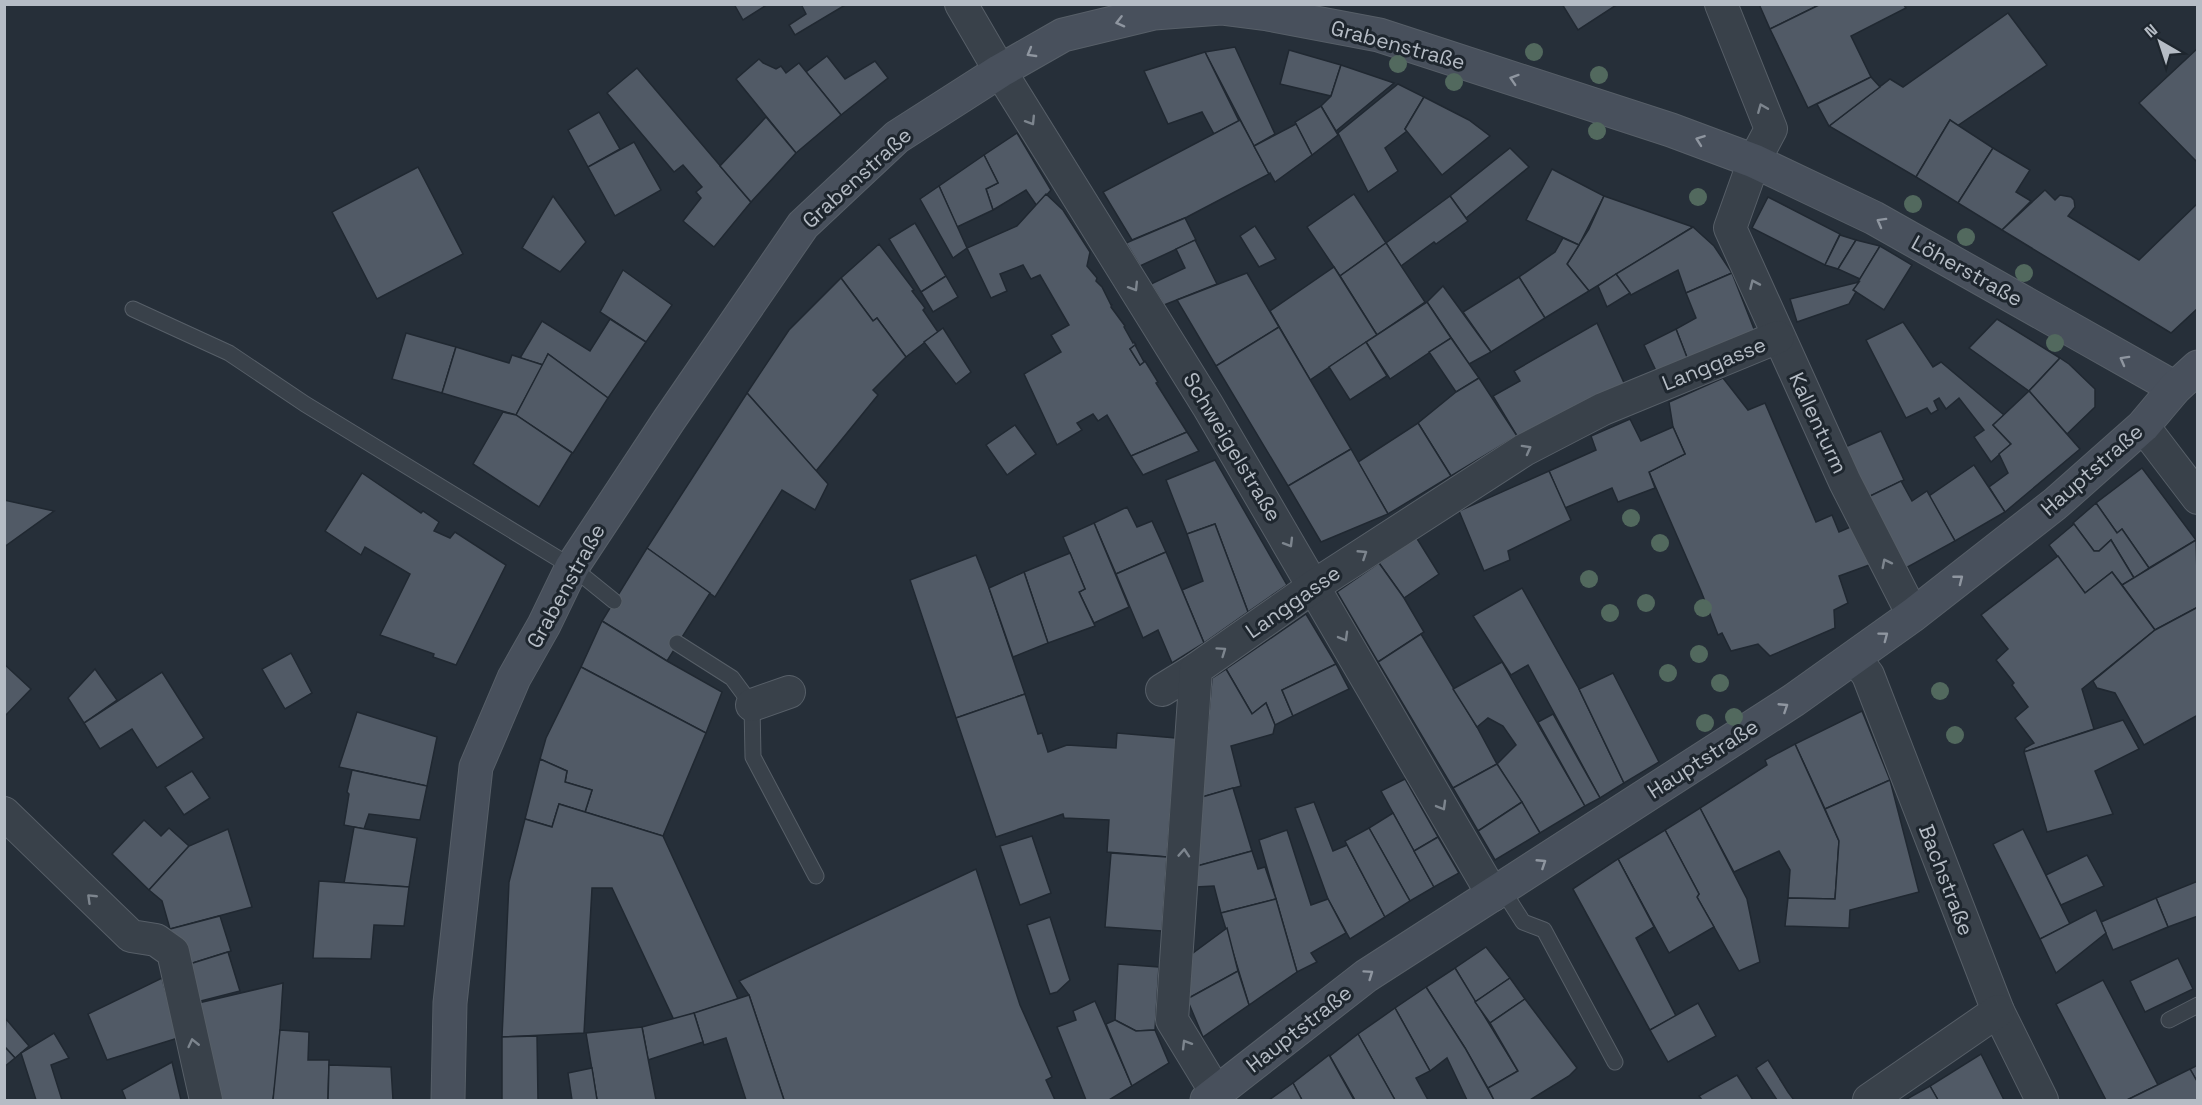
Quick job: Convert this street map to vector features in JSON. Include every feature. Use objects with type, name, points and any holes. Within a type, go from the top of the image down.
[{"type":"main road","name":"Grabenstraße","points":[[448,1101],[450,1003],[476,767],[514,678],[544,625],[572,567],[669,420],[803,225],[897,137],[1000,71],[1063,35],[1153,9],[1221,8],[1268,14],[1309,13],[1671,130],[1754,161]]},
{"type":"main road","name":"Löherstraße","points":[[1754,161],[1874,218],[2186,378]]},
{"type":"main road","name":"Hauptstraße","points":[[1212,1097],[1366,976],[1789,704],[1855,658],[2055,504],[2143,426],[2186,378]]},
{"type":"main road","points":[[430,1101],[450,1053]]},
{"type":"street","name":"Schweigelstraße","points":[[961,4],[1000,71],[1208,406],[1498,892]]},
{"type":"street","name":"Kallenturm","points":[[1721,4],[1771,129],[1754,161],[1730,228],[1845,482],[1913,615]]},
{"type":"street","name":"Langgasse","points":[[1162,690],[1196,669],[1314,586],[1524,450],[1603,410],[1778,337]]},
{"type":"street","points":[[2143,426],[2198,498]]},
{"type":"street","name":"Bachstraße","points":[[1855,658],[1871,682],[1998,1011],[2042,1101]]},
{"type":"street","points":[[1196,669],[1172,1020],[1212,1097]]},
{"type":"street","points":[[752,705],[789,692]]},
{"type":"street","points":[[4,813],[131,936],[156,940],[173,952],[206,1101]]},
{"type":"street","points":[[1869,1101],[1998,1011]]},
{"type":"lane","points":[[133,309],[229,353],[305,404],[572,567],[614,601]]},
{"type":"lane","points":[[677,643],[732,678],[752,705],[753,757],[816,876]]},
{"type":"lane","points":[[1498,892],[1522,922],[1544,930],[1615,1062]]},
{"type":"lane","points":[[2169,1020],[2198,1005]]},
{"type":"building","points":[[734,4],[768,4],[743,20]]},
{"type":"building","points":[[801,4],[847,4],[795,35],[789,25],[806,14]]},
{"type":"building","points":[[1562,4],[1618,4],[1578,30]]},
{"type":"building","points":[[1759,4],[1821,4],[1770,29]]},
{"type":"building","points":[[1821,4],[1903,4],[1906,8],[1851,36],[1871,77],[1808,108],[1770,29]]},
{"type":"building","points":[[2008,13],[2047,65],[1957,126],[1950,120],[1916,177],[1829,126],[1890,79],[1903,87]]},
{"type":"building","points":[[1235,47],[1275,134],[1254,146],[1205,52]]},
{"type":"building","points":[[2198,48],[2198,163],[2139,103]]},
{"type":"building","points":[[1289,50],[1341,65],[1331,96],[1280,84]]},
{"type":"building","points":[[1205,52],[1239,121],[1214,134],[1202,112],[1168,124],[1144,71]]},
{"type":"building","points":[[827,56],[845,79],[875,61],[888,78],[841,115],[806,72]]},
{"type":"building","points":[[759,59],[776,69],[781,66],[786,73],[799,63],[841,115],[796,153],[736,79]]},
{"type":"building","points":[[1341,65],[1394,83],[1336,131],[1321,106],[1331,96]]},
{"type":"building","points":[[637,68],[751,202],[714,247],[683,221],[701,198],[696,192],[702,187],[683,165],[674,172],[607,93]]},
{"type":"building","points":[[1871,77],[1880,87],[1829,126],[1817,104]]},
{"type":"building","points":[[1398,84],[1424,97],[1405,129],[1407,131],[1385,148],[1398,171],[1368,192],[1338,133]]},
{"type":"building","points":[[1424,97],[1469,120],[1490,136],[1442,175],[1405,129]]},
{"type":"building","points":[[1321,106],[1338,135],[1312,155],[1295,122]]},
{"type":"building","points":[[599,112],[620,149],[588,167],[568,130]]},
{"type":"building","points":[[766,117],[796,153],[751,202],[720,166]]},
{"type":"building","points":[[1240,120],[1269,174],[1187,217],[1132,240],[1103,192]]},
{"type":"building","points":[[1950,120],[1993,148],[1958,203],[1916,177]]},
{"type":"building","points":[[1296,124],[1312,155],[1275,182],[1254,146]]},
{"type":"building","points":[[1017,133],[1051,190],[1037,206],[1026,190],[993,210],[986,189],[998,183],[984,155]]},
{"type":"building","points":[[634,142],[661,190],[615,216],[588,167]]},
{"type":"building","points":[[1510,148],[1529,167],[1466,218],[1450,196]]},
{"type":"building","points":[[1993,148],[2030,170],[2016,192],[2031,201],[2002,230],[1958,203]]},
{"type":"building","points":[[984,155],[998,183],[986,189],[993,210],[957,227],[939,186]]},
{"type":"building","points":[[418,167],[463,254],[377,299],[332,212]]},
{"type":"building","points":[[1552,169],[1604,196],[1579,245],[1526,220]]},
{"type":"building","points":[[939,186],[967,248],[953,258],[920,199]]},
{"type":"building","points":[[2045,190],[2055,200],[2060,195],[2071,197],[2075,207],[2068,216],[2139,260],[2198,203],[2198,308],[2171,333],[2002,230]]},
{"type":"building","points":[[1046,194],[1063,210],[1090,252],[1087,266],[1097,278],[1096,281],[1112,304],[1111,307],[1136,345],[1130,349],[1140,365],[1145,361],[1187,432],[1131,456],[1107,415],[1098,421],[1093,414],[1077,423],[1082,430],[1057,445],[1024,374],[1061,352],[1051,335],[1069,325],[1040,275],[1031,279],[1023,265],[1000,274],[1007,291],[991,298],[967,248],[1017,226]]},
{"type":"building","points":[[1354,194],[1386,243],[1340,276],[1307,227]]},
{"type":"building","points":[[553,196],[586,242],[560,272],[522,248]]},
{"type":"building","points":[[1450,196],[1468,221],[1401,266],[1386,243]]},
{"type":"building","points":[[1604,196],[1693,227],[1589,291],[1567,264],[1589,229]]},
{"type":"building","points":[[1768,197],[1840,234],[1825,265],[1752,228]]},
{"type":"building","points":[[1185,218],[1196,240],[1140,266],[1126,243]]},
{"type":"building","points":[[915,223],[946,276],[921,292],[889,239]]},
{"type":"building","points":[[1255,226],[1276,259],[1259,267],[1240,236]]},
{"type":"building","points":[[1693,227],[1714,246],[1732,273],[1686,293],[1678,270],[1631,295],[1616,274]]},
{"type":"building","points":[[1840,235],[1856,240],[1838,269],[1825,265]]},
{"type":"building","points":[[1563,238],[1579,245],[1567,264],[1589,291],[1545,318],[1519,277],[1555,252]]},
{"type":"building","points":[[1195,240],[1217,284],[1164,305],[1151,284],[1185,268],[1176,249]]},
{"type":"building","points":[[1856,240],[1880,246],[1860,279],[1838,269]]},
{"type":"building","points":[[1386,243],[1425,302],[1377,335],[1340,276]]},
{"type":"building","points":[[879,244],[914,290],[912,291],[925,308],[923,310],[938,332],[906,357],[877,318],[873,321],[841,278]]},
{"type":"building","points":[[1880,246],[1912,265],[1884,310],[1853,290]]},
{"type":"building","points":[[1334,267],[1377,335],[1310,380],[1270,311]]},
{"type":"building","points":[[623,270],[672,305],[646,342],[600,312]]},
{"type":"building","points":[[1247,273],[1279,327],[1216,366],[1177,300]]},
{"type":"building","points":[[1732,273],[1756,334],[1688,360],[1676,329],[1696,318],[1686,293]]},
{"type":"building","points":[[1616,274],[1630,293],[1607,307],[1598,286]]},
{"type":"building","points":[[946,276],[958,297],[933,312],[921,292]]},
{"type":"building","points":[[1519,277],[1545,318],[1491,352],[1463,312]]},
{"type":"building","points":[[841,278],[873,321],[877,318],[906,357],[873,390],[878,395],[816,471],[747,393],[789,330]]},
{"type":"building","points":[[1859,282],[1853,290],[1856,292],[1849,304],[1797,322],[1790,299]]},
{"type":"building","points":[[1443,286],[1491,352],[1469,364],[1427,302]]},
{"type":"building","points":[[1427,302],[1451,338],[1390,379],[1366,342]]},
{"type":"building","points":[[610,319],[646,342],[608,398],[548,354],[543,365],[520,358],[542,321],[590,351]]},
{"type":"building","points":[[1997,319],[2060,358],[2029,391],[1969,348]]},
{"type":"building","points":[[1903,322],[1933,367],[1941,362],[2004,415],[1993,425],[2011,444],[1991,462],[1974,437],[1984,430],[1959,398],[1946,409],[1939,398],[1934,401],[1938,410],[1931,414],[1927,408],[1906,418],[1866,340]]},
{"type":"building","points":[[1597,323],[1625,385],[1517,436],[1493,396],[1520,381],[1514,371]]},
{"type":"building","points":[[1279,327],[1351,449],[1288,486],[1216,366]]},
{"type":"building","points":[[943,328],[971,372],[956,384],[924,342]]},
{"type":"building","points":[[1676,329],[1688,360],[1657,373],[1644,345]]},
{"type":"building","points":[[406,333],[456,347],[442,393],[392,379]]},
{"type":"building","points":[[1451,338],[1479,378],[1456,392],[1429,352]]},
{"type":"building","points":[[1366,342],[1387,376],[1350,400],[1329,367]]},
{"type":"building","points":[[1135,345],[1144,362],[1140,365],[1130,349]]},
{"type":"building","points":[[456,347],[509,363],[512,355],[543,365],[516,415],[442,393]]},
{"type":"building","points":[[548,354],[608,398],[573,453],[516,415]]},
{"type":"building","points":[[2060,358],[2095,389],[2095,407],[2067,434],[2029,391]]},
{"type":"building","points":[[1479,378],[1517,436],[1451,476],[1418,423],[1456,392]]},
{"type":"building","points":[[1723,378],[1748,410],[1765,403],[1816,522],[1832,515],[1839,532],[1855,525],[1872,564],[1839,576],[1848,603],[1834,610],[1835,628],[1770,656],[1758,644],[1731,651],[1722,633],[1718,635],[1649,472],[1685,454],[1673,427],[1669,402]]},
{"type":"building","points":[[2029,391],[2080,449],[2005,512],[1989,487],[2008,473],[1999,454],[2011,444],[1993,425]]},
{"type":"building","points":[[747,393],[828,484],[815,510],[782,490],[715,597],[647,548]]},
{"type":"building","points":[[503,412],[516,415],[572,453],[539,507],[473,464]]},
{"type":"building","points":[[1630,419],[1641,441],[1673,427],[1685,454],[1649,472],[1655,488],[1618,502],[1612,488],[1565,508],[1549,471],[1596,450],[1591,436]]},
{"type":"building","points":[[1418,423],[1451,476],[1388,514],[1358,462]]},
{"type":"building","points":[[1015,425],[1036,454],[1007,475],[986,445]]},
{"type":"building","points":[[1881,431],[1904,480],[1866,498],[1843,448]]},
{"type":"building","points":[[1187,432],[1199,451],[1143,475],[1131,456]]},
{"type":"building","points":[[1351,449],[1388,514],[1321,542],[1288,486]]},
{"type":"building","points":[[1215,460],[1287,585],[1248,612],[1215,524],[1187,534],[1166,480]]},
{"type":"building","points":[[1974,465],[2005,512],[1955,541],[1929,496]]},
{"type":"building","points":[[2142,468],[2196,540],[2149,568],[2122,529],[2117,533],[2096,503]]},
{"type":"building","points":[[1549,471],[1571,520],[1508,551],[1510,560],[1484,571],[1459,511]]},
{"type":"building","points":[[362,473],[421,513],[423,511],[439,522],[434,531],[450,538],[455,532],[506,565],[456,665],[433,657],[434,654],[380,635],[410,574],[365,547],[361,555],[325,531]]},
{"type":"building","points":[[1901,481],[1912,501],[1927,491],[1955,541],[1904,569],[1866,498]]},
{"type":"building","points":[[4,500],[54,511],[4,547]]},
{"type":"building","points":[[2096,503],[2117,533],[2122,529],[2149,568],[2134,578],[2111,540],[2099,551],[2094,551],[2073,523]]},
{"type":"building","points":[[1127,507],[1137,527],[1152,521],[1166,552],[1116,574],[1094,523]]},
{"type":"building","points":[[1094,523],[1129,607],[1094,623],[1079,592],[1085,589],[1063,537]]},
{"type":"building","points":[[1215,524],[1248,612],[1204,643],[1182,590],[1203,581],[1187,534]]},
{"type":"building","points":[[2074,524],[2094,551],[2099,551],[2111,540],[2134,578],[2122,585],[2112,572],[2085,593],[2049,545]]},
{"type":"building","points":[[1416,537],[1439,574],[1404,598],[1379,563]]},
{"type":"building","points":[[2196,540],[2198,607],[2155,630],[2122,585]]},
{"type":"building","points":[[647,548],[710,593],[667,661],[602,621]]},
{"type":"building","points":[[1166,552],[1204,643],[1172,663],[1158,630],[1143,638],[1116,574]]},
{"type":"building","points":[[1070,553],[1085,589],[1079,592],[1095,626],[1048,643],[1024,572]]},
{"type":"building","points":[[976,555],[1025,694],[956,718],[910,580]]},
{"type":"building","points":[[2058,556],[2085,593],[2112,572],[2155,630],[2082,689],[2094,729],[2024,752],[2025,748],[2034,743],[2015,718],[2028,707],[2012,685],[2014,683],[1996,660],[2008,649],[1981,615]]},
{"type":"building","points":[[1379,563],[1404,598],[1424,632],[1378,662],[1337,592]]},
{"type":"building","points":[[1024,572],[1048,643],[1013,657],[989,588]]},
{"type":"building","points":[[1522,588],[1579,689],[1624,783],[1600,798],[1528,665],[1511,675],[1473,616]]},
{"type":"building","points":[[2198,607],[2198,715],[2144,745],[2115,693],[2097,688],[2093,681],[2155,630]]},
{"type":"building","points":[[1306,614],[1336,664],[1282,690],[1293,716],[1275,725],[1266,703],[1252,714],[1226,669]]},
{"type":"building","points":[[602,621],[722,692],[706,733],[581,667]]},
{"type":"building","points":[[1421,634],[1497,764],[1453,788],[1378,662]]},
{"type":"building","points":[[291,653],[312,693],[285,709],[262,669]]},
{"type":"building","points":[[1502,662],[1585,806],[1540,833],[1497,764],[1516,745],[1503,726],[1488,718],[1477,727],[1453,689]]},
{"type":"building","points":[[4,664],[31,689],[4,717]]},
{"type":"building","points":[[1336,664],[1349,689],[1293,716],[1282,690]]},
{"type":"building","points":[[581,667],[706,733],[663,836],[585,812],[592,790],[565,782],[567,771],[540,759],[546,738]]},
{"type":"building","points":[[95,669],[117,700],[84,723],[68,698]]},
{"type":"building","points":[[1226,669],[1252,714],[1266,703],[1275,725],[1273,734],[1231,746],[1241,786],[1202,797],[1212,678]]},
{"type":"building","points":[[162,672],[204,738],[157,768],[132,729],[100,749],[84,723]]},
{"type":"building","points":[[1613,673],[1659,762],[1624,783],[1579,689]]},
{"type":"building","points":[[1025,694],[1038,734],[1042,733],[1048,752],[1067,745],[1116,748],[1117,733],[1176,738],[1167,857],[1107,852],[1109,820],[1064,818],[1063,814],[996,837],[956,718]]},
{"type":"building","points":[[1862,711],[1890,780],[1825,809],[1795,744]]},
{"type":"building","points":[[357,712],[437,737],[427,786],[339,767]]},
{"type":"building","points":[[1553,714],[1600,798],[1585,806],[1538,722]]},
{"type":"building","points":[[2123,720],[2139,749],[2095,771],[2113,814],[2047,832],[2024,752]]},
{"type":"building","points":[[1795,744],[1839,841],[1835,899],[1788,898],[1790,870],[1779,851],[1734,872],[1700,808],[1767,765],[1765,760]]},
{"type":"building","points":[[540,759],[567,771],[565,782],[592,790],[585,812],[559,804],[552,827],[525,819]]},
{"type":"building","points":[[1497,764],[1522,802],[1478,831],[1453,788]]},
{"type":"building","points":[[352,770],[427,786],[420,820],[369,814],[364,829],[344,825]]},
{"type":"building","points":[[192,771],[210,798],[184,815],[165,787]]},
{"type":"building","points":[[1405,779],[1438,837],[1414,851],[1381,791]]},
{"type":"building","points":[[1890,780],[1919,892],[1850,910],[1849,928],[1785,926],[1788,898],[1835,899],[1839,841],[1825,809]]},
{"type":"building","points":[[1233,788],[1252,851],[1197,866],[1202,797]]},
{"type":"building","points":[[1314,802],[1333,851],[1347,845],[1385,917],[1350,939],[1328,899],[1295,808]]},
{"type":"building","points":[[1522,802],[1540,833],[1495,860],[1478,831]]},
{"type":"building","points":[[559,804],[663,836],[738,999],[674,1020],[612,888],[592,888],[584,1033],[502,1037],[509,882],[525,819],[552,827]]},
{"type":"building","points":[[1700,808],[1747,899],[1760,962],[1739,971],[1697,897],[1699,894],[1665,830]]},
{"type":"building","points":[[1393,813],[1434,887],[1410,901],[1369,828]]},
{"type":"building","points":[[144,820],[161,836],[169,828],[189,846],[149,890],[112,854]]},
{"type":"building","points":[[354,827],[417,838],[409,887],[344,883]]},
{"type":"building","points":[[1369,828],[1410,901],[1385,917],[1345,841]]},
{"type":"building","points":[[228,829],[252,907],[170,929],[162,901],[149,890],[189,846]]},
{"type":"building","points":[[2023,829],[2070,924],[2040,939],[1993,844]]},
{"type":"building","points":[[1287,830],[1311,905],[1328,899],[1346,933],[1311,953],[1317,962],[1297,972],[1259,840]]},
{"type":"building","points":[[1665,830],[1714,927],[1669,953],[1618,859]]},
{"type":"building","points":[[1032,836],[1051,893],[1020,905],[1000,846]]},
{"type":"building","points":[[1438,837],[1459,873],[1434,887],[1414,851]]},
{"type":"building","points":[[1252,851],[1258,869],[1265,867],[1276,899],[1221,913],[1214,886],[1195,887],[1197,866]]},
{"type":"building","points":[[1111,853],[1167,857],[1162,931],[1105,927]]},
{"type":"building","points":[[2087,855],[2104,886],[2061,905],[2046,875]]},
{"type":"building","points":[[1618,859],[1654,927],[1636,938],[1676,1016],[1650,1030],[1573,889]]},
{"type":"building","points":[[1618,859],[1654,927],[1636,938],[1676,1016],[1650,1030],[1573,889]]},
{"type":"building","points":[[976,869],[1020,1005],[1052,1077],[1046,1080],[1055,1100],[784,1100],[749,995],[739,981]]},
{"type":"building","points":[[319,881],[409,887],[404,926],[374,925],[371,959],[313,958]]},
{"type":"building","points":[[2198,881],[2198,916],[2168,927],[2156,898]]},
{"type":"building","points":[[2156,898],[2168,927],[2113,950],[2101,922]]},
{"type":"building","points":[[1276,899],[1297,972],[1249,1005],[1221,913]]},
{"type":"building","points":[[2096,910],[2106,933],[2056,973],[2040,939]]},
{"type":"building","points":[[220,916],[231,951],[180,967],[170,929]]},
{"type":"building","points":[[1050,917],[1070,980],[1057,992],[1050,994],[1027,925]]},
{"type":"building","points":[[1227,928],[1238,971],[1187,999],[1189,956]]},
{"type":"building","points":[[1486,947],[1510,978],[1475,1002],[1455,968]]},
{"type":"building","points":[[228,952],[240,991],[189,1004],[180,967]]},
{"type":"building","points":[[2178,958],[2193,989],[2145,1012],[2130,981]]},
{"type":"building","points":[[1118,964],[1159,967],[1155,1030],[1136,1031],[1115,1020]]},
{"type":"building","points":[[1455,968],[1518,1071],[1488,1088],[1426,987]]},
{"type":"building","points":[[1238,971],[1249,1005],[1203,1037],[1187,999]]},
{"type":"building","points":[[162,978],[178,1038],[107,1060],[88,1014]]},
{"type":"building","points":[[1510,978],[1525,999],[1490,1023],[1475,1002]]},
{"type":"building","points":[[2103,980],[2158,1085],[2127,1100],[2106,1100],[2056,1004]]},
{"type":"building","points":[[283,983],[273,1100],[216,1100],[190,1005]]},
{"type":"building","points":[[1426,987],[1465,1048],[1494,1100],[1467,1100],[1447,1058],[1430,1071],[1395,1008]]},
{"type":"building","points":[[749,995],[784,1100],[746,1100],[726,1038],[704,1045],[694,1013]]},
{"type":"building","points":[[1525,999],[1577,1068],[1569,1076],[1530,1100],[1494,1100],[1488,1088],[1518,1071],[1490,1023]]},
{"type":"building","points":[[1095,1001],[1132,1086],[1109,1100],[1086,1100],[1057,1027],[1076,1020],[1073,1011]]},
{"type":"building","points":[[1698,1003],[1716,1036],[1668,1062],[1650,1030]]},
{"type":"building","points":[[1395,1008],[1430,1071],[1416,1078],[1428,1100],[1395,1100],[1358,1034]]},
{"type":"building","points":[[694,1013],[703,1042],[648,1060],[642,1027]]},
{"type":"building","points":[[6,1019],[29,1046],[15,1058],[4,1046]]},
{"type":"building","points":[[1115,1020],[1136,1031],[1155,1030],[1169,1063],[1132,1086],[1106,1024]]},
{"type":"building","points":[[642,1027],[656,1100],[597,1100],[586,1033]]},
{"type":"building","points":[[280,1030],[309,1032],[308,1060],[329,1060],[328,1100],[273,1100]]},
{"type":"building","points":[[54,1033],[69,1058],[51,1065],[62,1100],[36,1100],[21,1053]]},
{"type":"building","points":[[1358,1034],[1395,1100],[1355,1100],[1330,1056]]},
{"type":"building","points":[[537,1036],[538,1100],[502,1100],[502,1037]]},
{"type":"building","points":[[4,1046],[15,1058],[4,1067]]},
{"type":"building","points":[[1981,1054],[2004,1100],[1938,1100],[1930,1086]]},
{"type":"building","points":[[1329,1055],[1354,1100],[1302,1100],[1293,1083]]},
{"type":"building","points":[[1768,1060],[1794,1100],[1777,1100],[1756,1068]]},
{"type":"building","points":[[172,1062],[181,1100],[126,1100],[122,1090]]},
{"type":"building","points":[[329,1065],[391,1067],[393,1100],[328,1100]]},
{"type":"building","points":[[2198,1065],[2198,1083],[2190,1069]]},
{"type":"building","points":[[592,1068],[597,1100],[572,1100],[568,1073]]},
{"type":"building","points":[[2190,1069],[2198,1083],[2198,1100],[2127,1100]]},
{"type":"building","points":[[1737,1075],[1753,1100],[1702,1100],[1699,1096]]},
{"type":"building","points":[[1293,1083],[1302,1100],[1269,1100]]},
{"type":"building","points":[[1930,1086],[1938,1100],[1905,1100]]}]
